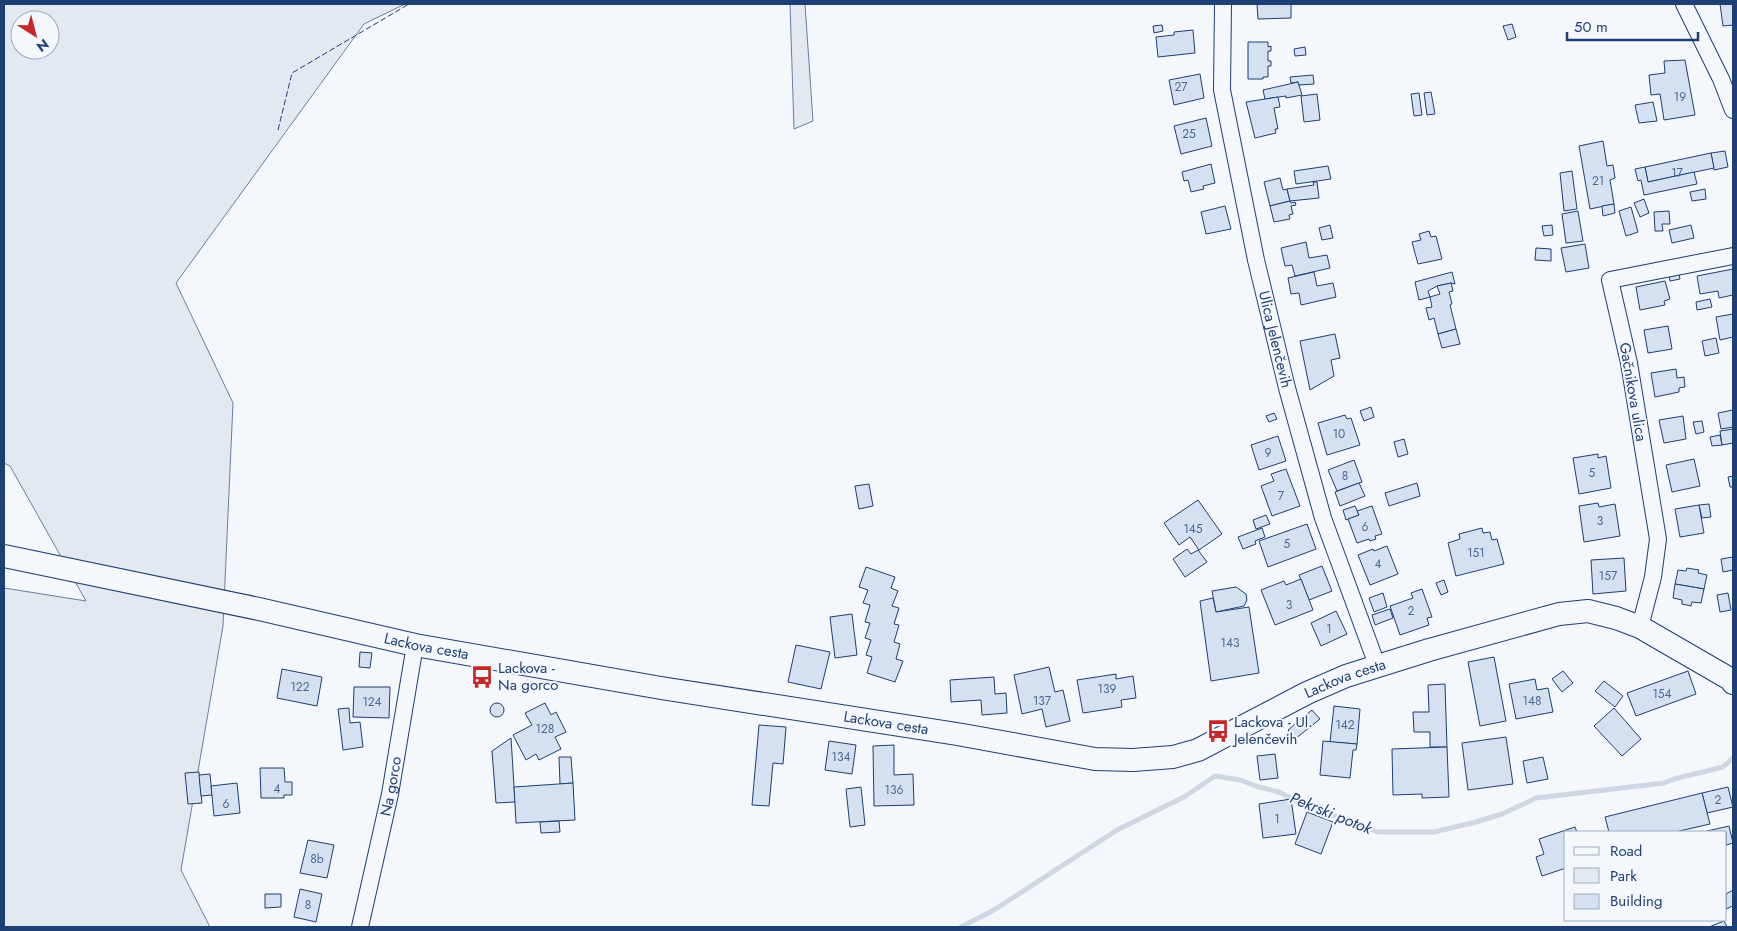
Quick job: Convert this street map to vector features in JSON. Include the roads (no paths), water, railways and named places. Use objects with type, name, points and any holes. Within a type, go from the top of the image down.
[{"type":"street","name":"Ulica Jelenčevih","points":[[1223,4],[1222,90],[1256,260],[1286,388],[1322,518],[1377,665]]},
{"type":"street","points":[[1684,4],[1721,79],[1733,110]]},
{"type":"street","name":"Gačnikova ulica","points":[[1640,627],[1653,577],[1658,539],[1628,363],[1610,280],[1733,256]]},
{"type":"street","name":"Lackova cesta","points":[[4,556],[259,609],[415,645],[661,688],[957,734],[1095,759],[1133,760],[1173,757],[1198,750],[1307,693],[1346,676],[1377,665],[1559,614],[1588,611],[1616,618],[1640,627],[1732,680]]},
{"type":"street","name":"Na gorco","points":[[360,927],[390,794],[415,645]]},
{"type":"waterway","name":"Pekrski potok","points":[[961,927],[994,910],[1117,830],[1184,797],[1215,776],[1240,780],[1279,792],[1300,803],[1378,832],[1434,832],[1502,814],[1536,798],[1664,783],[1723,767],[1733,758]]},
{"type":"place","name":"Lackova - Na gorco","points":[[482,677]]},
{"type":"place","name":"Lackova - Ul. Jelenčevih","points":[[1218,731]]}]
